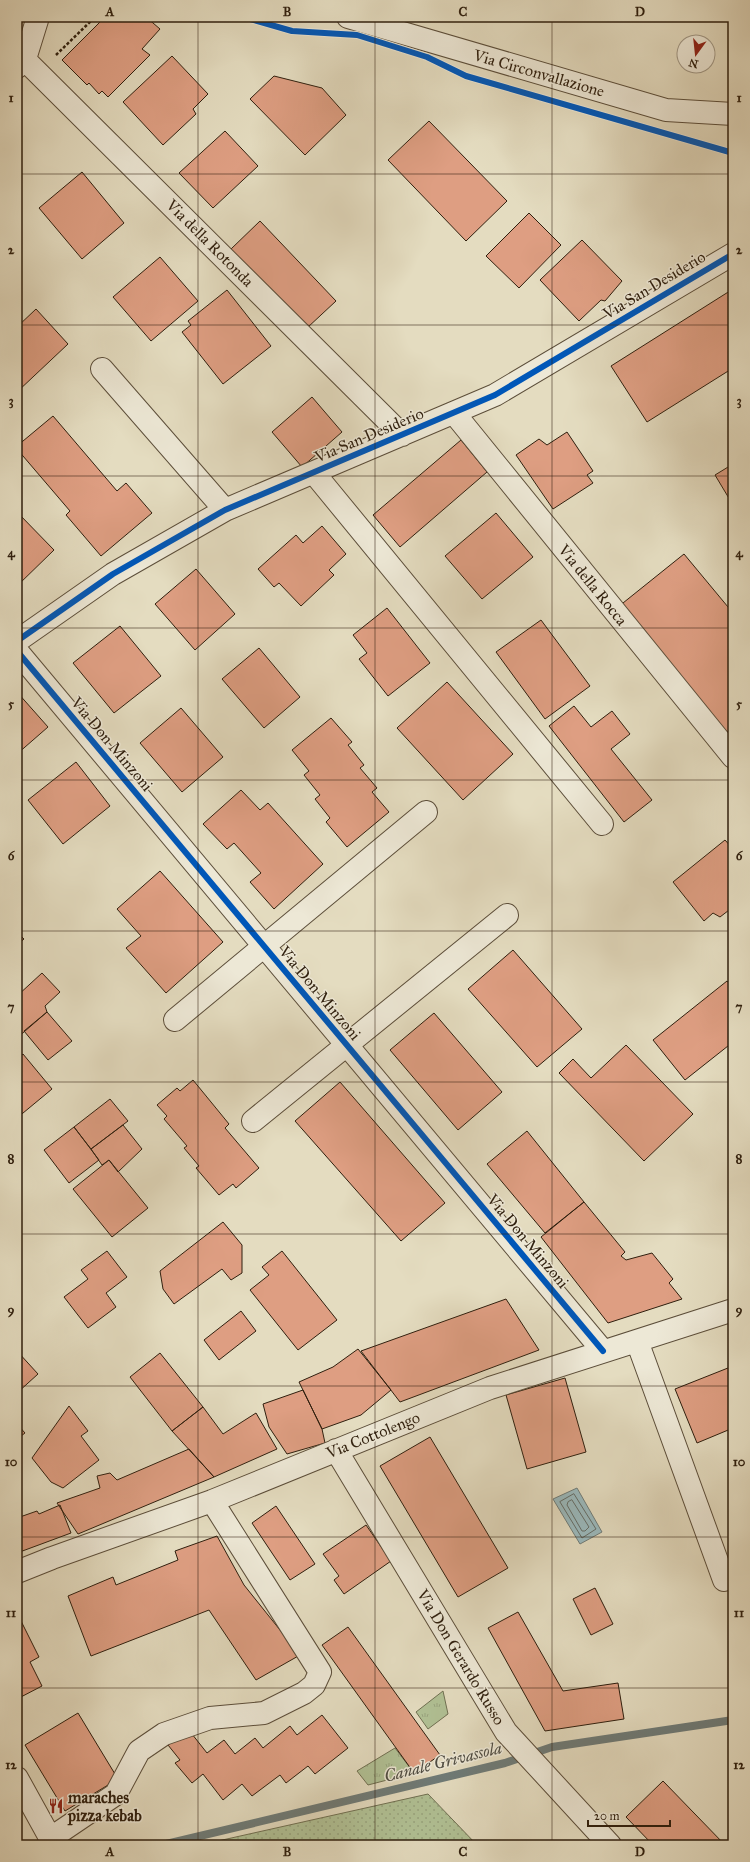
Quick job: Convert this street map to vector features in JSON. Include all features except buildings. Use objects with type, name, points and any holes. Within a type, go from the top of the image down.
[{"type":"street","points":[[20,59],[38,17]]},
{"type":"street","name":"Via Circonvallazione","points":[[348,17],[666,110],[733,114]]},
{"type":"street","name":"Via della Rotonda","points":[[20,59],[402,435]]},
{"type":"street","name":"Via San Desiderio","points":[[17,641],[113,574],[226,510],[495,395],[733,254]]},
{"type":"street","points":[[102,370],[226,510]]},
{"type":"street","name":"Via della Rocca","points":[[454,413],[733,757]]},
{"type":"street","points":[[314,473],[602,824]]},
{"type":"street","name":"Via Don Minzoni","points":[[17,651],[603,1351]]},
{"type":"street","points":[[175,1020],[426,812]]},
{"type":"street","points":[[253,1121],[507,915]]},
{"type":"street","name":"Via Cottolengo","points":[[17,1572],[212,1501],[490,1388],[733,1310]]},
{"type":"street","points":[[637,1340],[724,1580]]},
{"type":"street","name":"Via Don Gerardo Russo","points":[[336,1450],[506,1732],[610,1845]]},
{"type":"street","points":[[17,1778],[53,1842],[116,1794],[139,1751],[164,1734],[210,1718],[264,1712],[304,1693],[314,1685],[320,1672],[212,1501]]},
{"type":"path","points":[[55,57],[95,17]]},
{"type":"green space","points":[[443,1691],[448,1714],[428,1729],[416,1712]]},
{"type":"green space","points":[[395,1748],[414,1773],[368,1785],[357,1771]]},
{"type":"green space","points":[[428,1794],[477,1845],[200,1845]]},
{"type":"water","points":[[577,1488],[602,1532],[580,1544],[553,1499]]},
{"type":"waterway","name":"Canale Grivassola","points":[[162,1845],[505,1763],[552,1747],[733,1720]]},
{"type":"cycle path","points":[[243,17],[292,31],[357,35],[427,57],[466,76],[733,153]]},
{"type":"cycle path","points":[[17,641],[113,574],[225,510],[495,395],[733,254]]},
{"type":"cycle path","points":[[17,651],[603,1351]]},
{"type":"place","name":"maraches pizza kebab","points":[[56,1806]]}]
